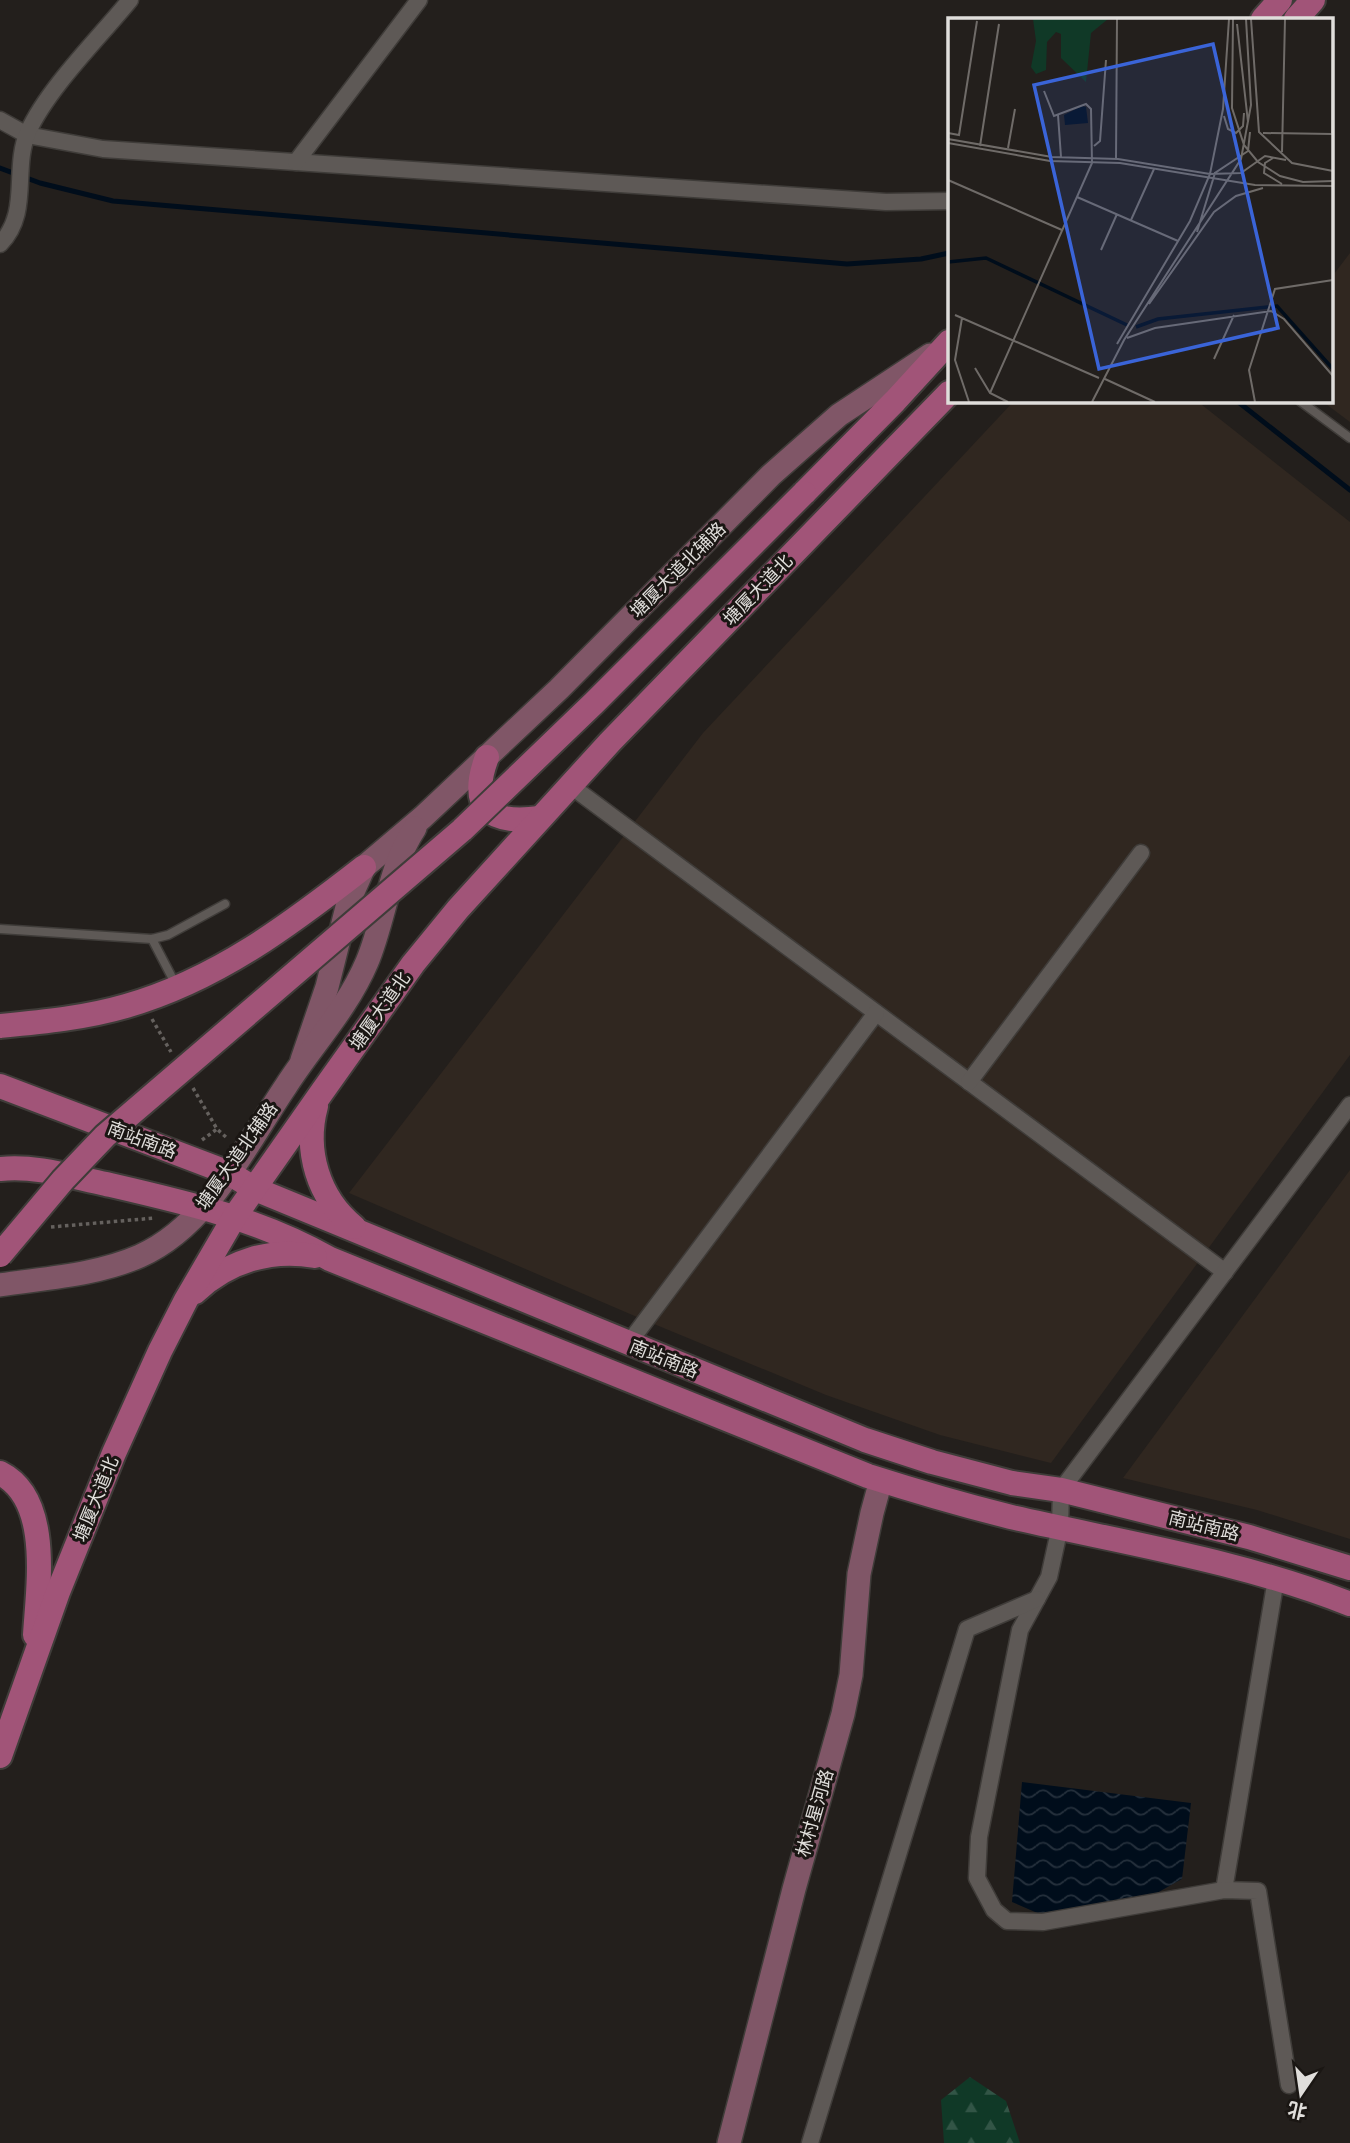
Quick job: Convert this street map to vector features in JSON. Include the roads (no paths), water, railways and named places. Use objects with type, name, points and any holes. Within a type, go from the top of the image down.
[{"type":"main road","points":[[1264,18],[1280,0]]},
{"type":"main road","points":[[1297,18],[1313,0]]},
{"type":"main road","name":"塘厦大道北","points":[[0,1255],[63,1180],[105,1136],[462,830],[594,704],[895,401],[948,343]]},
{"type":"main road","name":"塘厦大道北辅路","points":[[303,1060],[327,987],[348,903],[364,867],[423,817],[559,689],[795,453],[839,415],[948,343]]},
{"type":"main road","name":"塘厦大道北","points":[[0,1756],[34,1657],[114,1453],[160,1351],[186,1300],[236,1216],[322,1092],[413,964],[458,909],[610,741],[948,394]]},
{"type":"main road","points":[[487,757],[479,784],[480,795],[487,808],[509,820],[540,818]]},
{"type":"main road","name":"塘厦大道北辅路","points":[[0,1284],[86,1271],[140,1256],[178,1232],[203,1207],[356,987],[376,940],[404,850],[423,817]]},
{"type":"main road","points":[[0,1026],[87,1015],[125,1006],[177,988],[241,956],[271,937],[364,867]]},
{"type":"main road","name":"南站南路","points":[[0,1086],[229,1173],[255,1189],[865,1440],[932,1462],[1012,1483],[1061,1490],[1249,1537],[1350,1568]]},
{"type":"main road","points":[[322,1092],[312,1122],[313,1163],[338,1210],[362,1233]]},
{"type":"main road","name":"南站南路","points":[[0,1169],[48,1171],[236,1216],[288,1237],[330,1259],[881,1480],[937,1498],[1200,1558],[1276,1579],[1350,1604]]},
{"type":"main road","points":[[186,1300],[215,1276],[259,1256],[282,1253],[330,1259]]},
{"type":"main road","points":[[0,1473],[20,1488],[30,1503],[35,1521],[38,1565],[34,1657]]},
{"type":"main road","name":"林村星河路","points":[[729,2143],[794,1889],[843,1714],[851,1675],[859,1574],[881,1480]]},
{"type":"street","points":[[0,244],[16,222],[27,135],[41,107],[130,0]]},
{"type":"street","points":[[296,163],[419,0]]},
{"type":"street","points":[[0,120],[27,135],[103,149],[886,202],[948,201]]},
{"type":"street","points":[[571,786],[1224,1272]]},
{"type":"street","points":[[969,1082],[1141,853]]},
{"type":"street","points":[[628,1344],[876,1013]]},
{"type":"street","points":[[1289,2085],[1258,1891],[1224,1890],[1043,1922],[1007,1921],[994,1910],[976,1878],[979,1837],[1020,1630],[1049,1577],[1060,1527],[1061,1490],[1350,1105]]},
{"type":"street","points":[[1224,1890],[1276,1579]]},
{"type":"street","points":[[810,2143],[967,1629],[1037,1599]]},
{"type":"lane","points":[[1301,402],[1350,438]]},
{"type":"lane","points":[[0,929],[152,939],[168,935],[225,904]]},
{"type":"lane","points":[[152,939],[177,988]]},
{"type":"water","points":[[1022,1782],[1191,1803],[1182,1879],[1146,1899],[1042,1915],[1012,1902]]},
{"type":"waterway","points":[[0,168],[40,183],[113,201],[847,264],[921,259],[948,253]]},
{"type":"waterway","points":[[1238,402],[1350,490]]}]
